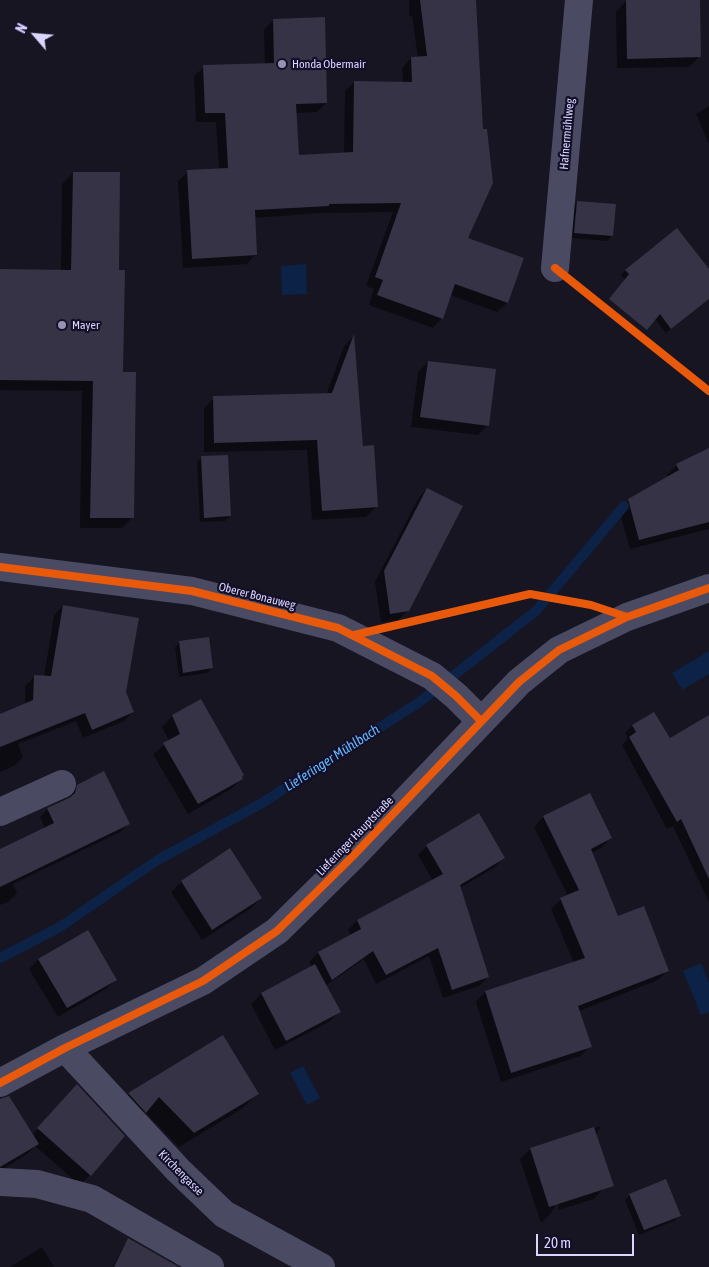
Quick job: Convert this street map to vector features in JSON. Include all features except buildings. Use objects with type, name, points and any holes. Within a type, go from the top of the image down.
[{"type":"street","name":"Hafnermühlweg","points":[[555,268],[579,0]]},
{"type":"street","name":"Oberer Bonauweg","points":[[0,567],[192,591],[338,628],[432,676],[480,720]]},
{"type":"street","name":"Lieferinger Hauptstraße","points":[[0,1083],[66,1048],[203,981],[277,931],[352,858],[480,720],[519,682],[559,650],[626,617],[709,588]]},
{"type":"street","points":[[0,812],[62,784]]},
{"type":"street","name":"Kirchengasse","points":[[66,1048],[178,1170],[224,1214],[321,1267]]},
{"type":"street","points":[[0,1182],[37,1184],[92,1199],[210,1267]]},
{"type":"water","points":[[306,264],[307,294],[282,295],[281,266]]},
{"type":"water","points":[[709,651],[709,674],[682,690],[672,673]]},
{"type":"water","points":[[701,963],[709,983],[709,1012],[701,1015],[683,971]]},
{"type":"water","points":[[303,1066],[320,1098],[307,1105],[290,1073]]},
{"type":"waterway","name":"Lieferinger Mühlbach","points":[[0,958],[60,927],[156,861],[262,803],[421,701],[536,611],[624,506]]},
{"type":"cycle path","points":[[555,268],[709,391]]},
{"type":"cycle path","points":[[0,567],[192,591],[338,628],[432,676],[480,720]]},
{"type":"cycle path","points":[[0,1083],[65,1048],[203,981],[277,931],[352,857],[519,682],[559,650],[627,617],[709,588]]},
{"type":"cycle path","points":[[354,635],[530,594],[591,605],[627,617]]},
{"type":"place","name":"Honda Obermair","points":[[282,64]]},
{"type":"place","name":"Mayer","points":[[62,325]]}]
